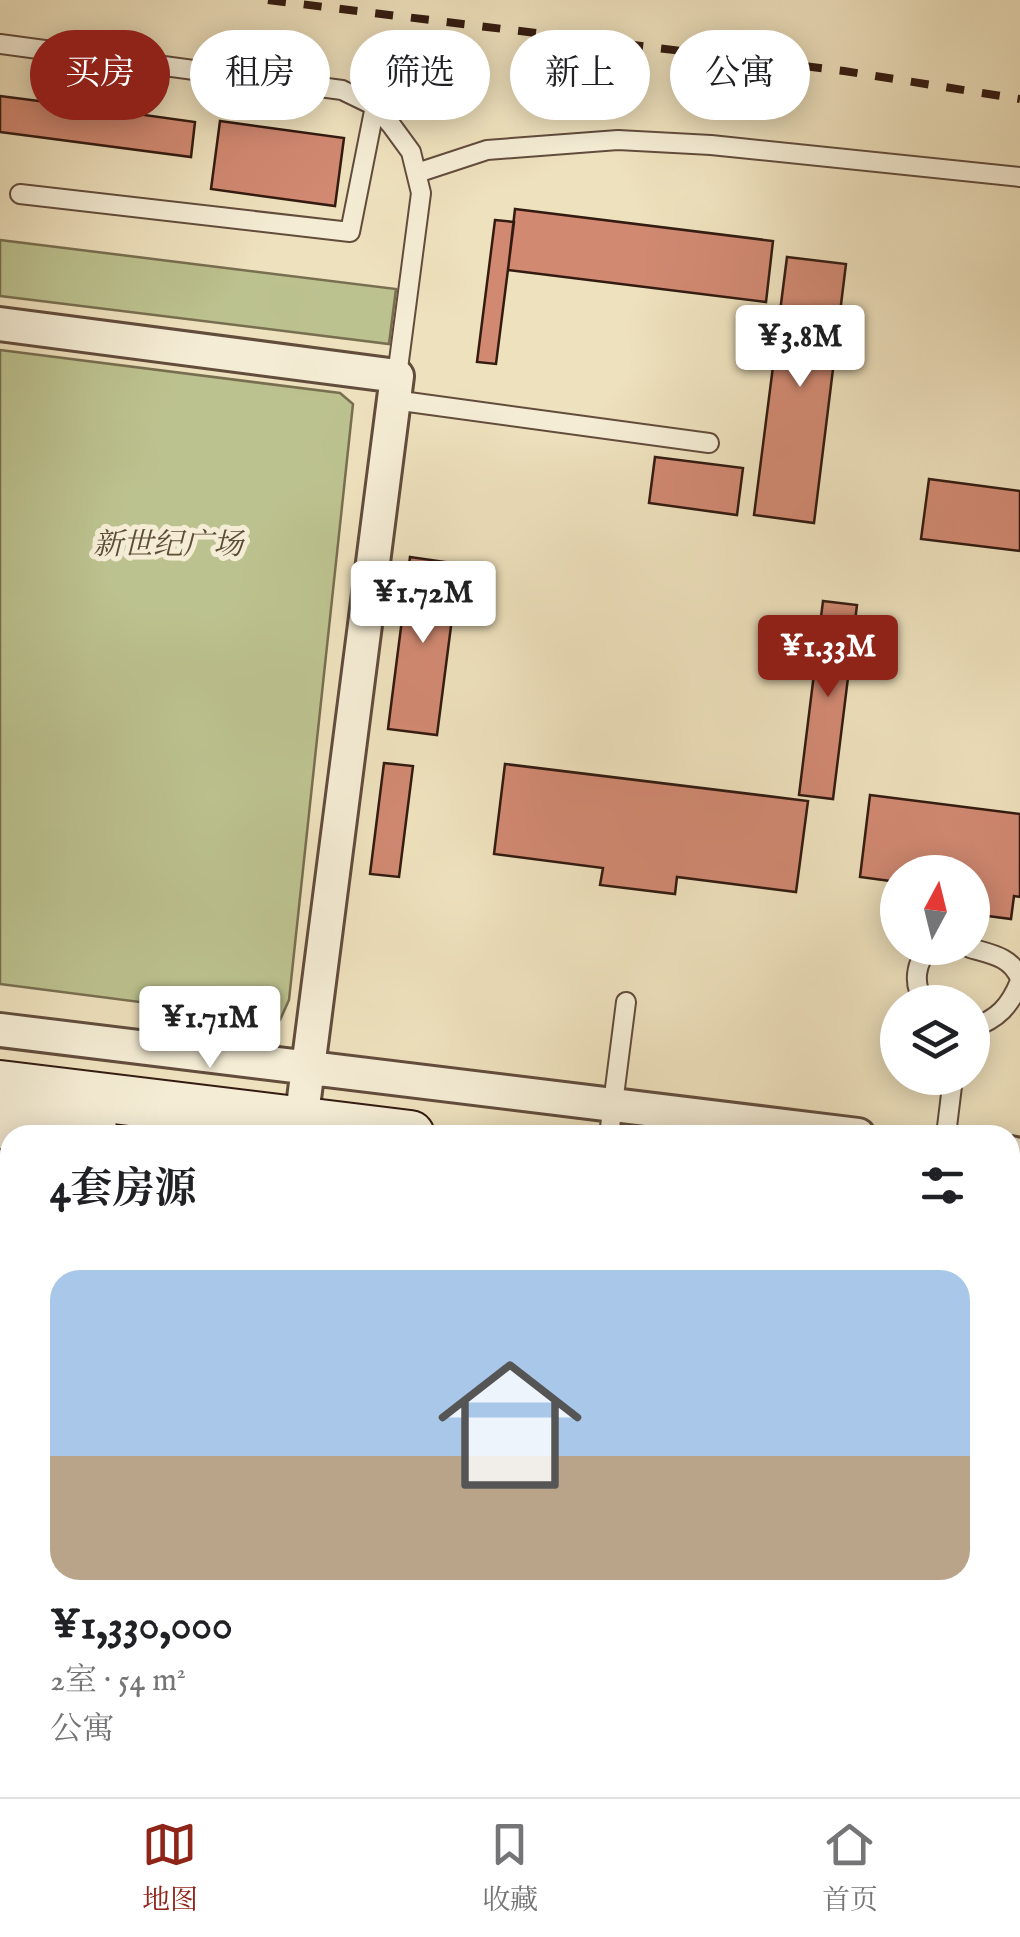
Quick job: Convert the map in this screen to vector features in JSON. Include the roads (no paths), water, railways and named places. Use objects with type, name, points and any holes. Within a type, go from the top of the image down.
[{"type":"main road","points":[[0,1085],[325,1125]]},
{"type":"street","points":[[0,324],[395,388],[300,1122]]},
{"type":"street","points":[[0,1030],[308,1068],[611,1120],[693,1125]]},
{"type":"lane","points":[[0,44],[350,94]]},
{"type":"lane","points":[[20,194],[350,232],[372,120]]},
{"type":"lane","points":[[386,120],[411,152],[422,193],[395,388],[710,443]]},
{"type":"lane","points":[[418,173],[488,150],[618,140],[711,145],[1020,177]]},
{"type":"lane","points":[[990,954],[1007,960],[1016,968],[1020,980],[1009,1005],[990,1022]]},
{"type":"lane","points":[[611,1120],[626,1002]]},
{"type":"lane","points":[[947,1125],[950,1095]]},
{"type":"railway","points":[[268,0],[844,71],[1020,99]]},
{"type":"park label","name":"新世纪广场","points":[[168,546]]}]
